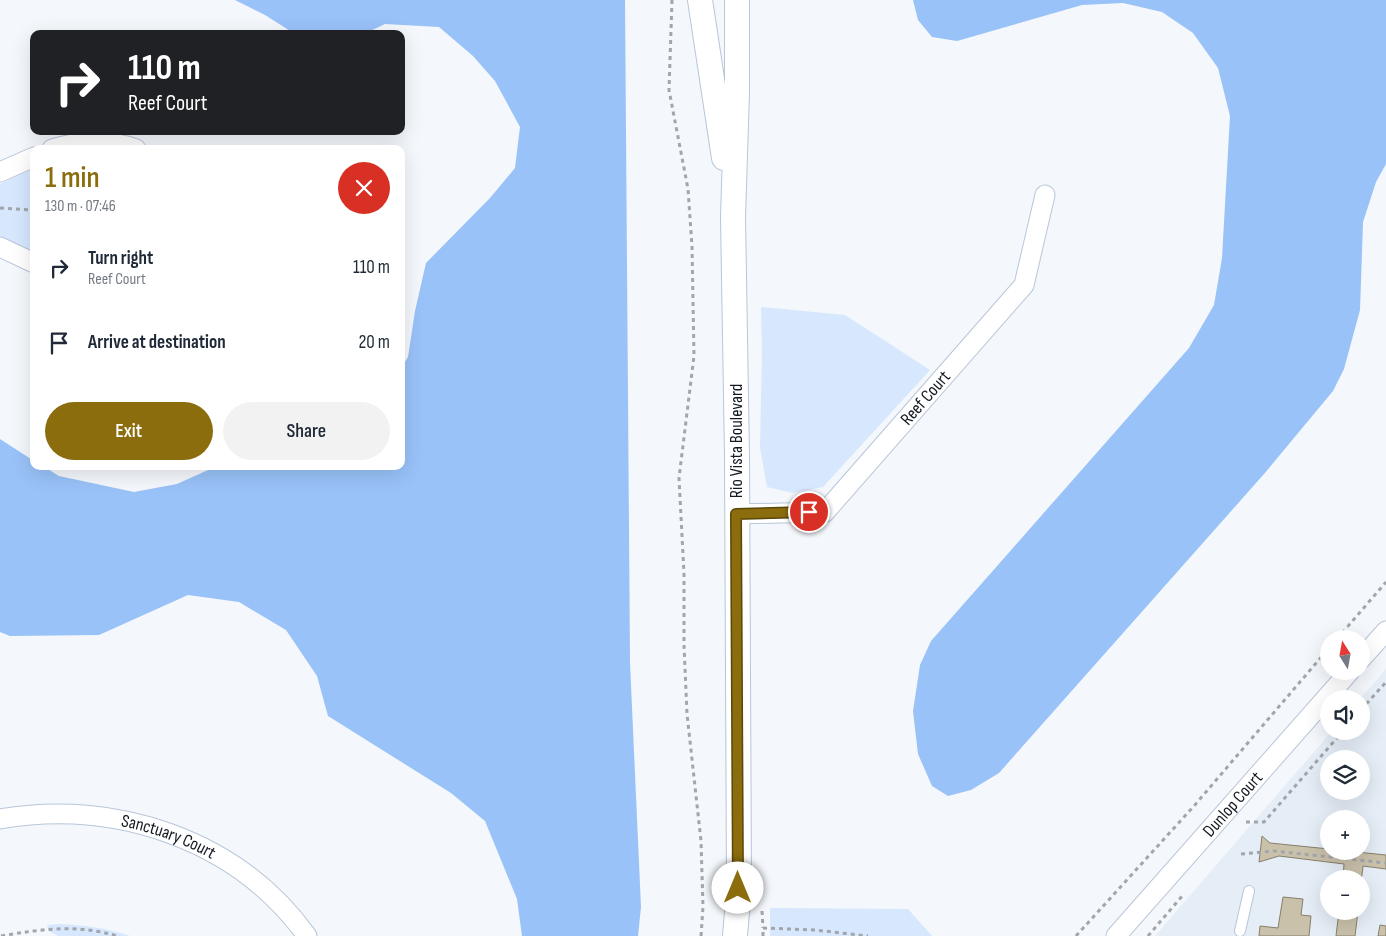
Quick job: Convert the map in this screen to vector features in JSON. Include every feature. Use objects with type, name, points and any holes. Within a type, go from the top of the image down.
[{"type":"street","name":"Rio Vista Boulevard","points":[[700,0],[733,217]]},
{"type":"street","name":"Rio Vista Boulevard","points":[[735,936],[738,888],[733,217],[737,92],[737,0]]},
{"type":"street","points":[[64,145],[92,141],[112,142],[122,145]]},
{"type":"street","points":[[0,172],[30,159]]},
{"type":"street","name":"Reef Court","points":[[736,514],[825,512],[1024,285],[1045,195]]},
{"type":"street","points":[[0,247],[30,261]]},
{"type":"street","points":[[1370,649],[1386,631]]},
{"type":"street","name":"Dunlop Court","points":[[1116,936],[1342,680]]},
{"type":"street","name":"Sanctuary Court","points":[[0,819],[59,814],[104,816],[148,826],[195,843],[234,865],[269,894],[295,919],[307,936]]},
{"type":"lane","points":[[1240,931],[1249,891]]},
{"type":"path","points":[[672,0],[669,90],[688,189],[692,246],[694,356],[679,478],[684,574],[684,645],[687,714],[701,841],[703,907],[701,936]]},
{"type":"path","points":[[0,208],[30,210]]},
{"type":"path","points":[[1345,630],[1386,582]]},
{"type":"path","points":[[1076,936],[1194,806],[1320,659]]},
{"type":"path","points":[[1370,700],[1386,682]]},
{"type":"path","points":[[1239,829],[1246,822],[1264,822],[1335,740]]},
{"type":"path","points":[[1241,854],[1274,851],[1386,863]]},
{"type":"path","points":[[1148,936],[1188,889]]},
{"type":"path","points":[[1,936],[59,928],[82,929],[117,936]]},
{"type":"path","points":[[763,936],[763,928],[815,930],[868,936]]},
{"type":"shaded area","points":[[30,170],[30,250],[0,236],[0,184]]},
{"type":"shaded area","points":[[761,307],[845,315],[930,370],[823,487],[793,493],[767,487],[760,448]]},
{"type":"shaded area","points":[[1386,669],[1386,936],[1155,936],[1324,740],[1370,740],[1370,690],[1368,690]]},
{"type":"shaded area","points":[[770,908],[908,909],[932,936],[770,936]]},
{"type":"shaded area","points":[[47,925],[95,927],[130,936],[58,936],[49,931]]},
{"type":"water","points":[[235,0],[625,0],[630,663],[641,907],[638,936],[522,936],[517,899],[485,821],[451,793],[328,716],[317,676],[286,630],[239,602],[188,595],[99,635],[10,636],[0,632],[0,439],[30,458],[30,470],[49,470],[59,476],[134,492],[177,484],[208,470],[405,470],[405,362],[408,357],[415,311],[426,263],[490,198],[515,168],[520,127],[495,81],[473,56],[439,27],[385,24],[372,30],[289,30],[265,15]]},
{"type":"water","points":[[913,0],[1386,0],[1386,164],[1376,182],[1363,222],[1360,310],[1344,369],[1333,391],[1264,474],[999,773],[971,790],[948,796],[932,786],[918,754],[913,711],[920,665],[931,641],[1189,348],[1214,305],[1222,258],[1230,116],[1218,68],[1193,33],[1162,12],[1123,3],[1082,5],[957,41],[932,37],[918,20]]},
{"type":"building","points":[[1262,836],[1270,843],[1320,848],[1320,860],[1370,860],[1370,853],[1386,855],[1386,869],[1363,866],[1363,870],[1344,870],[1344,864],[1279,856],[1259,862]]},
{"type":"building","points":[[1283,897],[1303,899],[1301,915],[1311,916],[1309,936],[1259,936],[1260,926],[1278,928]]},
{"type":"building","points":[[1338,920],[1357,920],[1355,936],[1336,936]]},
{"type":"building","points":[[1380,925],[1386,926],[1386,936],[1378,936]]},
{"type":"route","points":[[738,888],[736,514],[809,512]]}]
